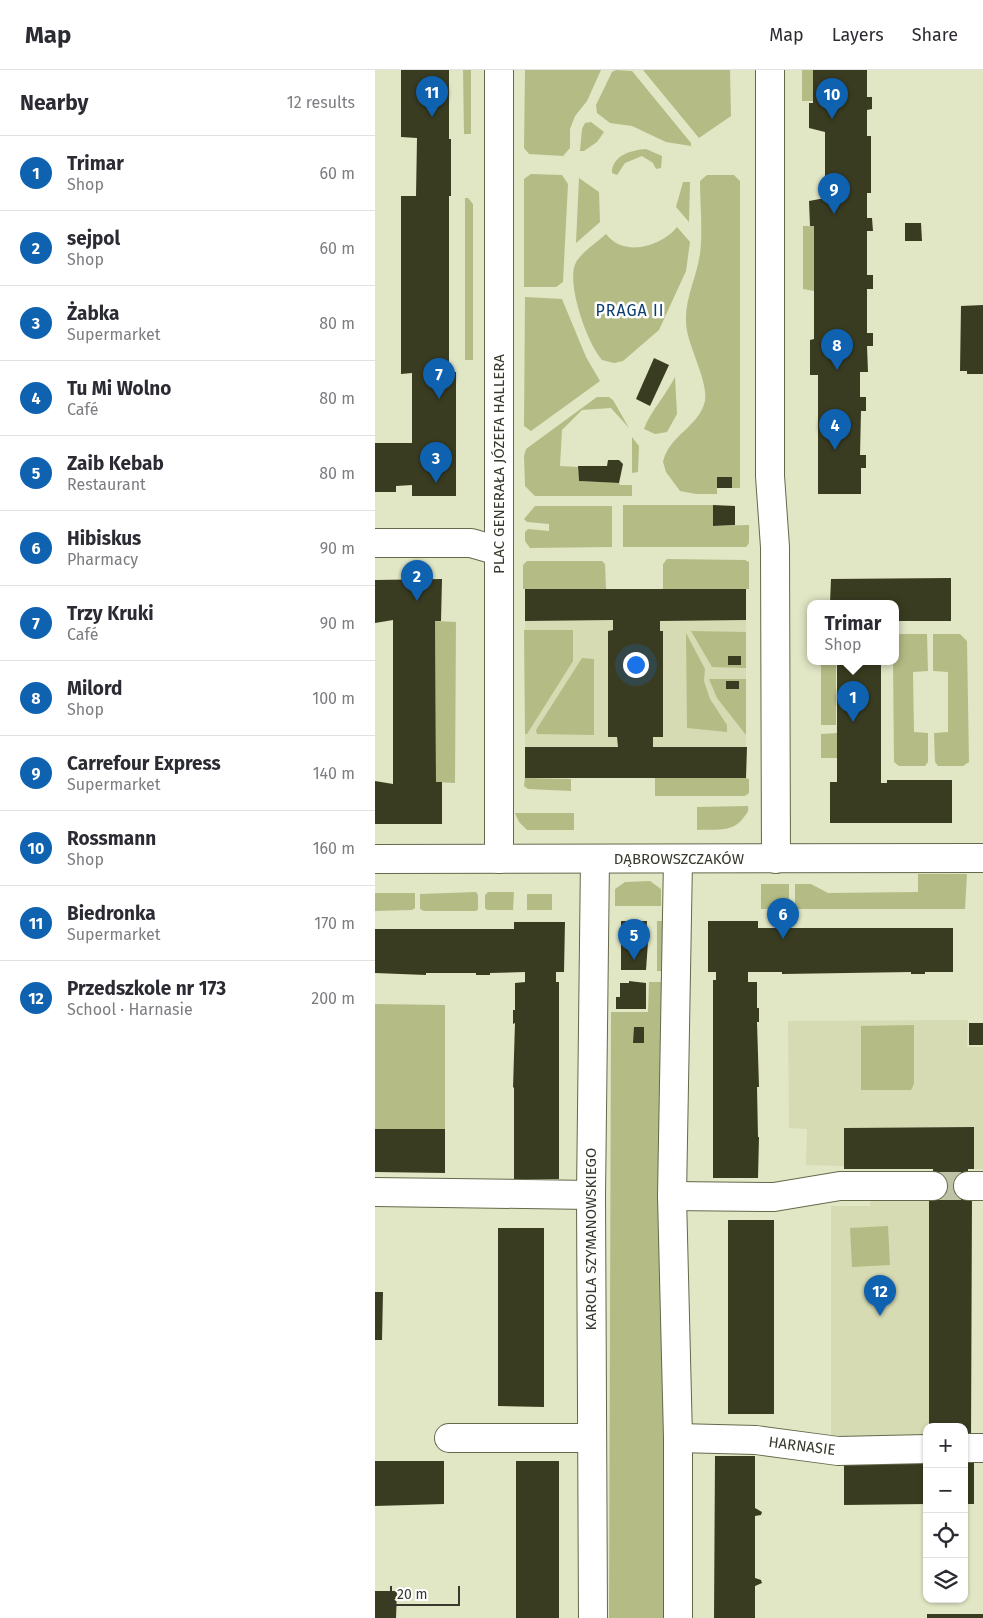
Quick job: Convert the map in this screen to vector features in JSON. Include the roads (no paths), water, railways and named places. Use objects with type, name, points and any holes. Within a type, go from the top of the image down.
[{"type":"street","name":"PLAC GENERAŁA JÓZEFA HALLERA","points":[[499,70],[499,859]]},
{"type":"street","points":[[770,70],[770,476],[775,547],[776,859]]},
{"type":"street","points":[[375,543],[471,543],[499,551]]},
{"type":"street","name":"DĄBROWSZCZAKÓW","points":[[375,859],[983,858]]},
{"type":"street","name":"KAROLA SZYMANOWSKIEGO","points":[[593,1618],[591,1195],[595,859]]},
{"type":"street","points":[[678,860],[672,1196],[677,1438],[678,1618]]},
{"type":"street","points":[[672,1196],[774,1197],[840,1186],[933,1186]]},
{"type":"street","points":[[375,1192],[591,1195]]},
{"type":"street","points":[[449,1438],[592,1438]]},
{"type":"street","name":"HARNASIE","points":[[677,1438],[755,1440],[837,1451],[923,1449]]},
{"type":"tunnel","points":[[933,1186],[968,1186]]},
{"type":"place","name":"Biedronka","points":[[432,117]]},
{"type":"place","name":"Rossmann","points":[[832,119]]},
{"type":"place","name":"Carrefour Express","points":[[834,214]]},
{"type":"place","name":"Milord","points":[[837,370]]},
{"type":"place","name":"Trzy Kruki","points":[[439,399]]},
{"type":"place","name":"Tu Mi Wolno","points":[[835,450]]},
{"type":"place","name":"Żabka","points":[[436,483]]},
{"type":"place","name":"sejpol","points":[[417,601]]},
{"type":"place","name":"Trimar","points":[[853,722]]},
{"type":"place","name":"Hibiskus","points":[[783,939]]},
{"type":"place","name":"Zaib Kebab","points":[[634,960]]},
{"type":"place","name":"Przedszkole nr 173","points":[[880,1316]]},
{"type":"district","name":"PRAGA II","points":[[630,310]]}]
